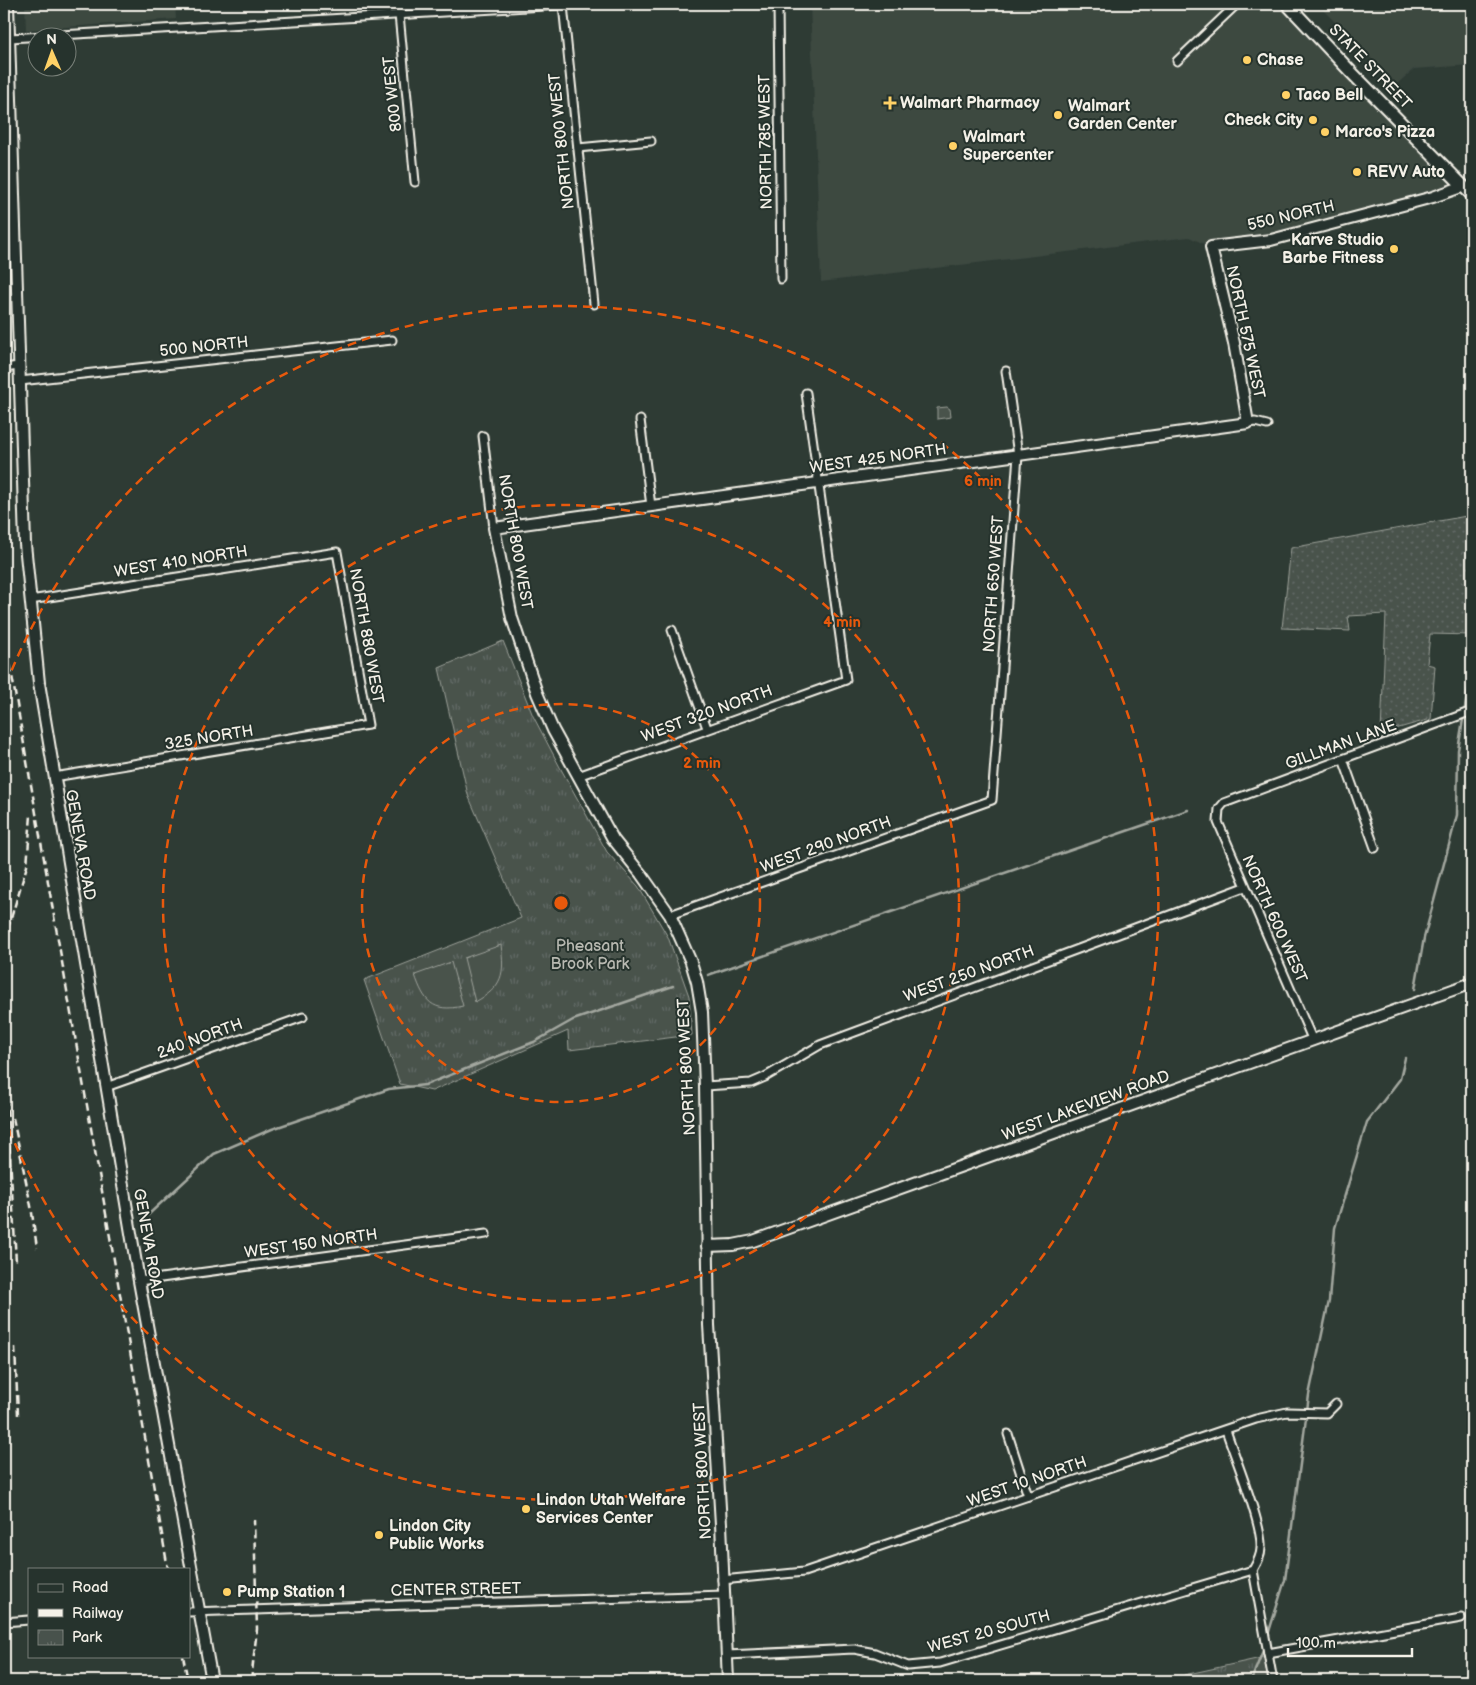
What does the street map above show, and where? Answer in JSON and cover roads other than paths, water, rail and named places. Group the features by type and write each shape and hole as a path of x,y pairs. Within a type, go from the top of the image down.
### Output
{"main road":[{"name":"STATE STREET","path":"1287,4 1351,72 1468,190"}],"street":[{"name":"GENEVA ROAD","path":"8,4 26,544 39,684 187,1568"},
{"name":"800 WEST","path":"398,4 415,182"},
{"path":"10,38 577,4"},
{"name":"NORTH 785 WEST","path":"778,4 781,279"},
{"path":"1177,61 1237,4"},
{"name":"NORTH 800 WEST","path":"563,5 594,304"},
{"path":"578,148 650,141"},
{"name":"550 NORTH","path":"1211,246 1271,240 1433,197 1468,190"},
{"name":"NORTH 575 WEST","path":"1211,246 1234,343 1248,423"},
{"name":"500 NORTH","path":"20,381 392,340"},
{"path":"4,368 20,366"},
{"name":"NORTH 650 WEST","path":"992,800 1018,455 1006,372"},
{"path":"806,393 818,483"},
{"path":"640,420 651,506"},
{"name":"WEST 425 NORTH","path":"494,528 1255,422 1267,425"},
{"name":"NORTH 800 WEST","path":"483,436 494,528 504,585 523,655 553,730 613,839 670,915 691,962 697,982 702,1012 708,1246 728,1681"},
{"name":"WEST 320 NORTH","path":"578,776 707,728 846,680 818,483"},
{"name":"WEST 410 NORTH","path":"30,600 337,552"},
{"name":"NORTH 880 WEST","path":"337,552 368,726"},
{"path":"672,630 707,728"},
{"name":"GILLMAN LANE","path":"1221,807 1224,803 1472,711"},
{"name":"325 NORTH","path":"54,778 368,726"},
{"path":"1343,758 1375,848"},
{"name":"WEST 290 NORTH","path":"670,915 992,800"},
{"name":"NORTH 600 WEST","path":"1221,807 1218,822 1313,1041"},
{"name":"WEST 250 NORTH","path":"705,1086 751,1083 820,1045 1245,887"},
{"name":"WEST LAKEVIEW ROAD","path":"708,1246 733,1245 753,1241 1472,983"},
{"name":"240 NORTH","path":"106,1087 303,1017"},
{"name":"WEST 150 NORTH","path":"139,1281 486,1234"},
{"name":"WEST 10 NORTH","path":"722,1580 804,1572 1226,1430 1287,1412 1327,1412 1336,1404"},
{"path":"1226,1430 1262,1546 1260,1556 1253,1570 1274,1681"},
{"path":"1008,1434 1028,1496"},
{"name":"WEST 20 SOUTH","path":"726,1655 854,1649 874,1653 908,1666 940,1663 1253,1570"},
{"name":"GENEVA ROAD","path":"190,1588 194,1612 212,1681"},
{"name":"CENTER STREET","path":"194,1612 724,1596"},
{"path":"1268,1653 1461,1618"},
{"path":"4,1622 28,1620"}],"waterway":[{"path":"1415,989 1424,938 1457,815 1458,750 1472,665"},
{"path":"708,975 1188,810"},
{"path":"148,1215 214,1154 272,1129 389,1089 425,1085 534,1042 573,1020 673,986"},
{"path":"1267,1638 1285,1580 1309,1395 1329,1301 1335,1228 1367,1122 1400,1079 1405,1058"},
{"path":"1251,1681 1264,1648"}],"railway":[{"path":"4,630 168,1568"},
{"path":"4,941 27,866 31,815"},
{"path":"4,1049 16,1262"},
{"path":"13,1118 31,1206 37,1248"},
{"path":"15,1347 18,1415"},
{"path":"251,1681 257,1629 254,1520"},
{"path":"183,1658 188,1681"}],"place":[{"name":"Chase","path":"1247,60"},
{"name":"Taco Bell","path":"1286,95"},
{"name":"Walmart Pharmacy","path":"890,103"},
{"name":"Walmart Garden Center","path":"1058,115"},
{"name":"Check City","path":"1313,120"},
{"name":"Marco's Pizza","path":"1325,132"},
{"name":"Walmart Supercenter","path":"953,146"},
{"name":"REVV Auto","path":"1357,172"},
{"name":"Karve Studio Barbe Fitness","path":"1394,249"},
{"name":"Lindon Utah Welfare Services Center","path":"526,1509"},
{"name":"Lindon City Public Works","path":"379,1535"},
{"name":"Pump Station 1","path":"227,1592"}],"park label":[{"name":"Pheasant Brook Park","path":"590,955"}]}
